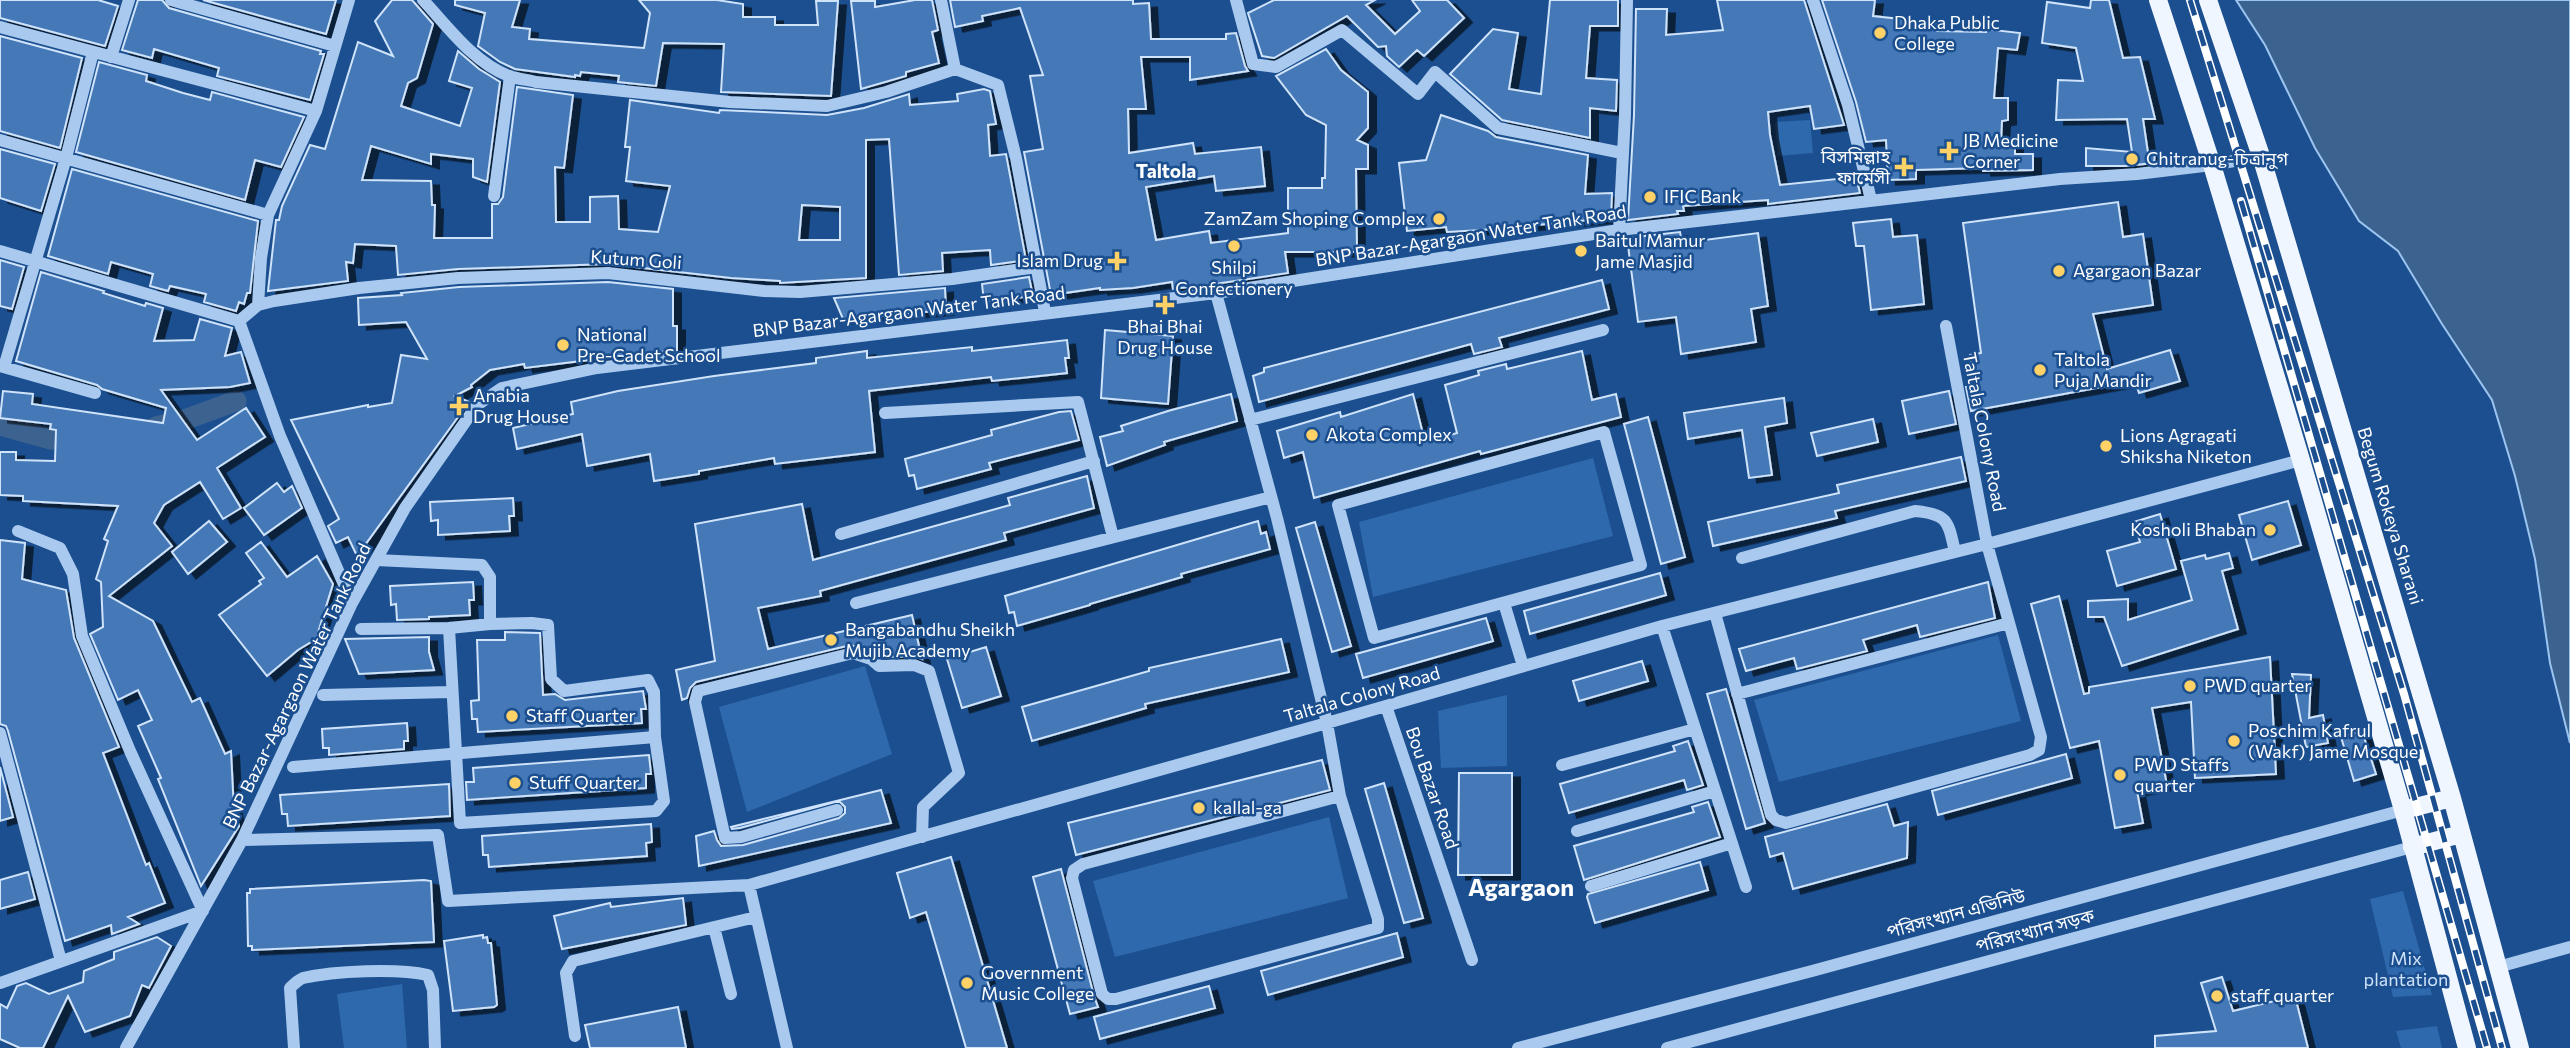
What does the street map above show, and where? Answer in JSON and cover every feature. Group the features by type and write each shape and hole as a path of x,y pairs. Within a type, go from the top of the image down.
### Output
{"main road":[{"path":"2158,0 2212,165 2301,460 2403,810 2467,1048"},
{"name":"Begum Rokeya Sharani","path":"2208,0 2261,156 2452,798 2520,1048"},
{"path":"2403,810 2452,798"},
{"path":"2412,847 2461,834"}],"street":[{"path":"111,57 128,0"},
{"path":"171,0 335,46"},
{"path":"239,321 258,305 261,258 268,215 316,111 349,0"},
{"path":"424,0 477,56 510,76 536,82 730,102 827,106 886,92 955,69 998,85 1016,158 1045,312"},
{"path":"940,0 955,69"},
{"path":"1236,0 1253,64 1276,67 1342,30 1418,94 1435,72 1497,128 1622,153"},
{"path":"1619,230 1627,0"},
{"path":"1813,0 1848,105 1871,200"},
{"path":"0,27 316,111"},
{"path":"93,52 66,158 2,366 95,393"},
{"path":"494,196 510,76"},
{"path":"0,140 268,215"},
{"name":"BNP Bazar-Agargaon Water Tank Road","path":"126,1048 242,840 352,603 405,508 477,405 502,388 597,368 1216,293 1619,230 1871,200 2212,165 2261,156"},
{"path":"0,251 239,321"},
{"name":"Kutum Goli","path":"258,305 359,288 458,278 608,273 800,292 952,279 1037,267"},
{"path":"1216,293 1271,497 1327,723 1340,796 1378,919 1378,928 1116,999 1108,999 1102,994 1072,878 1074,870 1083,864 1340,796"},
{"path":"239,321 280,436 352,603"},
{"name":"Taltala Colony Road","path":"1946,326 1987,544"},
{"path":"1250,420 1603,330"},
{"path":"885,414 1078,402 1113,537"},
{"path":"1604,432 1641,565 1504,603 1374,638 1338,505 1604,432"},
{"name":"Taltala Colony Road","path":"242,840 438,835 448,901 748,885 1662,626 1987,544 2301,460"},
{"path":"841,534 1094,461"},
{"path":"856,603 1271,497"},
{"path":"1742,558 1915,511 1942,516 1948,522 1955,552"},
{"path":"0,983 203,911 130,751 82,636 73,574 60,548 18,531"},
{"path":"1715,612 1771,815 1786,823 2030,755 2039,750 2040,737 1987,544"},
{"path":"376,560 482,565 490,577 490,624"},
{"path":"1504,603 1523,666"},
{"path":"361,629 532,623 548,625 551,679 564,691 648,680 653,692 655,737 664,802 656,811 460,823 449,628"},
{"path":"1737,694 2009,623"},
{"path":"1662,626 1746,887"},
{"path":"837,810 741,837 726,838 695,702 698,691 853,653 871,659 879,666 914,665 929,671 960,773 923,807 922,837"},
{"path":"323,695 451,692"},
{"name":"Bou Bazar Road","path":"1386,706 1472,960"},
{"path":"1562,765 1695,729"},
{"path":"0,733 61,961"},
{"path":"293,767 655,737"},
{"path":"1577,831 1715,791"},
{"name":"পরিসংখ্যান এভিনিউ","path":"1518,1048 2403,810"},
{"path":"1591,886 1732,843"},
{"name":"পরিসংখ্যান সড়ক","path":"1667,1048 2412,847"},
{"path":"748,885 787,1048"},
{"path":"575,1036 566,973 572,961 756,917"},
{"path":"714,927 731,994"},
{"path":"2498,967 2570,947"},
{"path":"294,1048 290,988 300,979 366,971 413,971 428,975 433,990 435,1048"},
{"path":"1716,1035 1720,1048"}],"green space":[{"path":"1810,120 1813,153 1778,156 1775,122"},
{"path":"1593,458 1613,536 1373,597 1359,522"},
{"path":"1998,635 2021,721 1779,782 1754,700"},
{"path":"865,666 892,754 747,812 719,707"},
{"path":"1507,695 1507,766 1441,768 1438,711"},
{"path":"1329,817 1348,898 1115,957 1093,881"},
{"name":"Mix plantation","path":"2403,891 2432,995 2393,997 2370,899"},
{"path":"402,984 407,1048 344,1048 337,994"},
{"path":"2437,1026 2442,1048 2401,1048 2396,1031"}],"shaded area":[{"path":"2236,0 2570,0 2570,743 2550,663 2535,559 2515,476 2492,400 2398,251 2359,221 2315,148 2265,45"}],"building":[{"path":"0,0 98,0 118,6 105,46 0,18"},
{"path":"138,0 162,0 169,8 321,51 320,54 324,54 310,100 217,76 219,68 154,49 152,58 122,50"},
{"path":"203,0 336,0 326,34"},
{"path":"392,0 412,0 433,24 417,78 408,83 401,106 460,126 472,88 449,81 458,51 500,82 487,182 473,177 473,159 431,154 431,164 371,146 362,180 431,181 432,205 435,205 434,238 492,238 492,204 498,204 503,197 517,87 573,95 564,168 555,167 556,222 590,222 590,197 618,196 619,229 658,232 670,186 626,181 630,147 625,147 630,100 719,113 720,110 827,115 864,108 909,94 910,105 958,101 957,94 984,89 990,91 996,124 988,125 990,156 1006,154 1026,260 991,265 990,250 942,253 943,271 899,275 889,139 866,140 866,278 780,283 608,264 458,269 398,275 396,246 355,244 353,263 346,262 348,281 268,291 276,220 279,220 282,206 310,145 325,149 358,42 393,56 375,21","holes":["802,205 840,207 840,240 799,240"]},
{"path":"455,0 520,0 512,27 530,29 529,39 644,48 650,13 639,0 717,0 743,4 743,17 775,17 775,25 818,25 816,1 838,1 831,96 721,92 724,44 663,43 656,86 618,82 619,76 581,72 580,76 575,77 515,69 478,46 485,13 455,5"},
{"path":"932,0 938,30 932,32 939,63 861,89 851,1 875,1 875,7"},
{"path":"950,0 1133,0 1133,4 1149,3 1151,39 1226,39 1226,34 1236,33 1248,71 1190,80 1190,57 1141,57 1146,109 1128,109 1129,153 1193,143 1195,154 1261,147 1265,186 1216,191 1214,176 1146,187 1156,240 1209,231 1211,243 1288,233 1288,188 1322,188 1322,178 1325,178 1326,125 1306,115 1276,76 1326,49 1341,70 1368,92 1368,128 1357,140 1368,145 1368,169 1356,169 1357,252 1285,252 1288,273 1215,284 1173,289 1172,282 1051,295 1024,152 1043,149 1030,76 1043,75 1020,8 982,16 983,21 955,27"},
{"path":"1274,0 1375,0 1366,5 1395,34 1420,11 1412,0 1447,0 1464,18 1424,56 1417,50 1399,67 1387,56 1386,46 1378,47 1347,16 1274,58 1262,56 1248,13"},
{"path":"1550,0 1618,0 1618,26 1590,26 1586,78 1617,80 1616,111 1590,108 1590,138 1502,120 1450,74 1493,29 1518,33 1509,89 1541,94"},
{"path":"1717,0 1804,0 1844,125 1814,129 1810,106 1768,112 1780,185 1856,177 1860,193 1768,204 1768,200 1683,206 1684,211 1677,211 1678,214 1628,220 1636,9 1667,9 1666,35 1723,30"},
{"path":"1822,0 1875,0 1873,16 1938,23 1937,31 1986,32 1986,29 2020,33 2017,50 1998,48 1994,98 2008,98 2008,120 2002,121 2001,142 2015,143 2015,154 2033,154 2033,170 1916,170 1916,179 1888,180 1886,140 1866,142 1856,102"},
{"path":"2091,0 2109,0 2123,58 2140,57 2155,119 2143,119 2148,153 2155,153 2154,163 2086,166 2086,148 2132,152 2127,119 2056,120 2058,80 2083,81 2076,48 2042,43 2047,2 2090,8"},
{"path":"0,36 82,58 60,148 0,131"},
{"path":"99,62 147,75 146,81 183,93 210,100 212,92 304,117 281,167 255,160 245,200 76,152"},
{"path":"1441,115 1488,131 1496,137 1588,155 1585,194 1612,193 1611,218 1482,230 1447,232 1446,227 1407,231 1399,163 1426,160"},
{"path":"0,149 55,164 41,211 0,198"},
{"path":"72,169 258,221 250,293 247,293 244,304 239,302 236,311 204,302 206,294 170,286 168,291 150,286 153,274 111,262 108,274 48,256"},
{"name":"Agargaon Bazar","path":"2118,202 2123,237 2143,234 2153,305 2093,314 2107,369 2170,350 2180,381 2139,393 2135,381 1971,411 1966,387 1976,385 1970,355 1981,353 1963,223"},
{"path":"1891,219 1893,237 1917,235 1924,304 1871,310 1864,246 1856,246 1853,223"},
{"path":"1680,232 1682,243 1758,233 1768,306 1751,309 1756,342 1681,354 1676,317 1638,322 1627,238"},
{"path":"0,260 24,267 12,309 0,306"},
{"path":"41,272 145,306 146,303 163,308 154,341 194,340 200,319 232,328 225,356 241,352 250,383 230,387 161,390 197,440 246,408 265,437 217,468 241,508 223,519 200,482 164,505 154,523 172,546 109,596 153,621 192,702 200,698 225,754 231,751 234,811 239,826 201,886 158,779 161,778 138,726 152,720 138,690 118,700 90,634 103,627 101,582 96,579 108,541 104,539 118,506 23,501 23,496 0,495 0,452 16,452 16,460 55,461 56,430 50,429 51,424 0,418 3,391 33,394 32,404 163,423 166,408 16,361"},
{"path":"1029,277 1033,296 984,302 982,284"},
{"path":"1602,280 1609,309 1499,338 1502,347 1474,354 1471,344 1259,402 1253,376 1264,372 1264,368"},
{"path":"608,282 673,289 673,326 677,326 677,350 627,356 589,356 589,360 525,368 524,364 490,370 471,385 472,387 455,396 469,402 357,556 348,537 336,543 328,526 339,519 291,420 392,403 401,355 427,359 406,322 359,325 358,298 459,287"},
{"path":"945,288 946,310 893,315 843,319 834,298"},
{"path":"1105,330 1173,336 1168,404 1101,398"},
{"path":"1067,340 1067,373 992,381 991,377 869,391 875,452 775,464 774,458 654,481 650,454 587,466 582,434 517,449 513,428 573,414 571,402 618,391 816,363 816,358 867,351 867,358 972,347 972,351"},
{"path":"1582,351 1592,400 1616,394 1621,417 1481,454 1480,451 1314,498 1303,452 1284,458 1277,431 1340,412 1341,417 1413,394 1425,442 1457,433 1445,385 1479,375 1478,371 1506,364 1507,369"},
{"path":"1949,391 1956,424 1909,434 1902,401"},
{"path":"1231,394 1237,421 1164,442 1165,445 1107,466 1100,437 1123,431 1121,426"},
{"path":"1784,398 1787,423 1765,427 1772,475 1749,478 1742,430 1688,439 1684,413"},
{"path":"1071,411 1079,440 989,463 991,469 917,489 914,475 909,476 905,459 992,435 991,430"},
{"path":"1648,417 1685,557 1661,564 1624,424"},
{"path":"1873,419 1878,442 1817,456 1811,433"},
{"path":"1961,457 1966,481 1835,511 1837,518 1713,546 1708,522 1839,493 1837,485"},
{"path":"1087,476 1094,508 1004,533 1006,540 820,591 821,596 758,608 768,649 912,615 922,659 914,656 892,657 891,651 878,654 851,645 696,682 690,688 687,698 682,700 676,670 715,661 695,524 802,504 813,560 1010,505 1008,498"},
{"path":"277,483 284,492 292,486 302,508 264,535 244,508"},
{"path":"513,498 514,516 509,516 510,531 438,535 438,520 431,521 430,502"},
{"name":"Kosholi Bhaban","path":"2288,501 2301,545 2252,560 2239,515"},
{"path":"2160,514 2176,569 2117,586 2107,551 2140,542 2134,522"},
{"path":"209,521 227,542 188,574 172,552"},
{"path":"1258,521 1261,534 1266,532 1270,549 1017,626 1014,612 1009,613 1005,596"},
{"path":"1315,522 1351,646 1332,652 1296,528"},
{"path":"0,540 25,543 22,579 66,590 74,638 119,747 103,753 146,865 149,863 165,903 128,917 139,924 112,934 111,925 65,941 8,731 6,726 0,724"},
{"path":"261,542 287,577 317,556 333,584 316,639 267,676 219,615 261,584 259,581 264,578 246,553"},
{"name":"PWD quarter","path":"2229,553 2233,568 2222,571 2238,629 2122,666 2104,617 2088,617 2088,601 2128,599 2128,620 2192,600 2181,561 2205,555 2206,559"},
{"path":"1660,573 1666,595 1530,634 1524,611"},
{"path":"473,582 474,600 469,600 470,615 397,620 396,604 391,605 390,586"},
{"path":"1988,582 1995,618 1920,637 1917,625 1863,640 1867,651 1797,669 1794,658 1746,671 1739,649"},
{"path":"2059,596 2084,694 2089,693 2089,687 2270,657 2276,774 2195,778 2191,702 2152,708 2167,785 2137,791 2143,823 2115,828 2099,741 2070,748 2031,604"},
{"path":"1486,618 1493,641 1363,678 1356,654"},
{"path":"505,632 540,633 543,695 555,694 565,700 643,691 646,709 641,709 642,723 478,732 477,719 472,719 471,701 479,700 477,640 505,640"},
{"path":"429,637 429,652 434,670 359,674 345,639"},
{"path":"1281,639 1289,672 1145,704 1146,708 1032,741 1022,707 1149,671 1149,668"},
{"path":"986,647 1001,696 962,708 947,659"},
{"path":"1642,661 1648,681 1579,701 1573,681"},
{"path":"2292,674 2311,675 2309,718 2323,715 2328,743 2306,747"},
{"path":"1726,689 1765,823 1746,829 1707,694"},
{"path":"407,723 408,741 404,741 404,749 329,755 329,748 323,748 322,729"},
{"path":"2362,731 2376,774 2354,781 2341,737"},
{"path":"1688,741 1703,785 1687,790 1684,780 1569,813 1560,784 1675,751 1673,746"},
{"path":"2066,754 2072,778 1938,815 1932,791"},
{"path":"649,755 651,774 646,774 646,788 467,800 466,782 474,782 473,768"},
{"name":"kallal-ga","path":"1322,760 1330,790 1076,855 1068,823"},
{"path":"0,767 13,817 0,821"},
{"path":"1459,773 1512,773 1512,875 1458,875"},
{"path":"1384,783 1423,918 1404,923 1365,789"},
{"path":"449,784 450,816 288,826 287,814 282,814 280,795"},
{"path":"881,790 891,823 699,866 696,836 714,831 721,846 743,845 839,818 845,813 845,807 840,802 835,802 740,828 731,827"},
{"path":"1708,802 1720,837 1584,880 1574,846 1694,812 1692,807"},
{"path":"1887,804 1894,826 1908,822 1907,858 1793,889 1783,853 1770,857 1765,837"},
{"path":"651,824 652,842 646,843 647,856 489,867 488,855 483,855 482,836"},
{"name":"Government Music College","path":"951,857 1007,1048 966,1048 926,912 910,918 897,873"},
{"path":"1700,862 1708,890 1595,923 1588,894"},
{"path":"1061,869 1098,1007 1070,1014 1033,877"},
{"path":"28,872 35,899 0,909 0,880"},
{"path":"431,881 434,942 252,950 252,946 248,946 247,893 250,893 250,889"},
{"path":"683,898 686,925 562,949 554,916 610,903 611,907"},
{"path":"1397,933 1403,957 1268,995 1261,971"},
{"path":"483,935 483,938 487,937 488,943 491,943 497,1005 453,1011 444,941"},
{"path":"157,937 171,946 149,988 142,985 130,1016 85,1032 68,996 43,1048 20,1048 0,1039 0,1004 7,1008 17,986 26,983 49,994 83,982 84,971 114,959 114,952"},
{"path":"2222,977 2233,1011 2295,996 2308,1048 2155,1048 2155,1036 2216,1031 2201,983"},
{"path":"1209,986 1215,1008 1100,1039 1094,1017"},
{"path":"678,1007 686,1048 590,1048 585,1025"}],"waterway":[{"path":"156,427 236,401"},
{"path":"0,425 51,439 84,439"}],"railway":[{"path":"2190,0 2404,694 2502,1048"},
{"path":"2241,201 2487,1048"}],"place":[{"name":"Dhaka Public College","path":"1880,33"},
{"name":"JB Medicine Corner","path":"1949,151"},
{"name":"Chitranug-চিত্রানুগ","path":"2132,159"},
{"name":"বিসমিল্লাহ ফার্মেসী","path":"1904,167"},
{"name":"IFIC Bank","path":"1650,197"},
{"name":"ZamZam Shoping Complex","path":"1439,219"},
{"name":"Shilpi Confectionery","path":"1234,246"},
{"name":"Baitul Mamur Jame Masjid","path":"1581,251"},
{"name":"Islam Drug","path":"1117,261"},
{"name":"Agargaon Bazar","path":"2059,271"},
{"name":"Bhai Bhai Drug House","path":"1165,305"},
{"name":"National Pre-Cadet School","path":"563,345"},
{"name":"Taltola Puja Mandir","path":"2040,370"},
{"name":"Anabia Drug House","path":"459,406"},
{"name":"Akota Complex","path":"1312,435"},
{"name":"Lions Agragati Shiksha Niketon","path":"2106,446"},
{"name":"Kosholi Bhaban","path":"2270,530"},
{"name":"Bangabandhu Sheikh Mujib Academy","path":"831,640"},
{"name":"PWD quarter","path":"2190,686"},
{"name":"Staff Quarter","path":"512,716"},
{"name":"Poschim Kafrul (Wakf) Jame Mosque","path":"2234,741"},
{"name":"PWD Staffs quarter","path":"2120,775"},
{"name":"Stuff Quarter","path":"515,783"},
{"name":"kallal-ga","path":"1199,808"},
{"name":"Government Music College","path":"967,983"},
{"name":"staff quarter","path":"2217,996"}],"district":[{"name":"Taltola","path":"1166,171"},
{"name":"Agargaon","path":"1521,888"}]}
